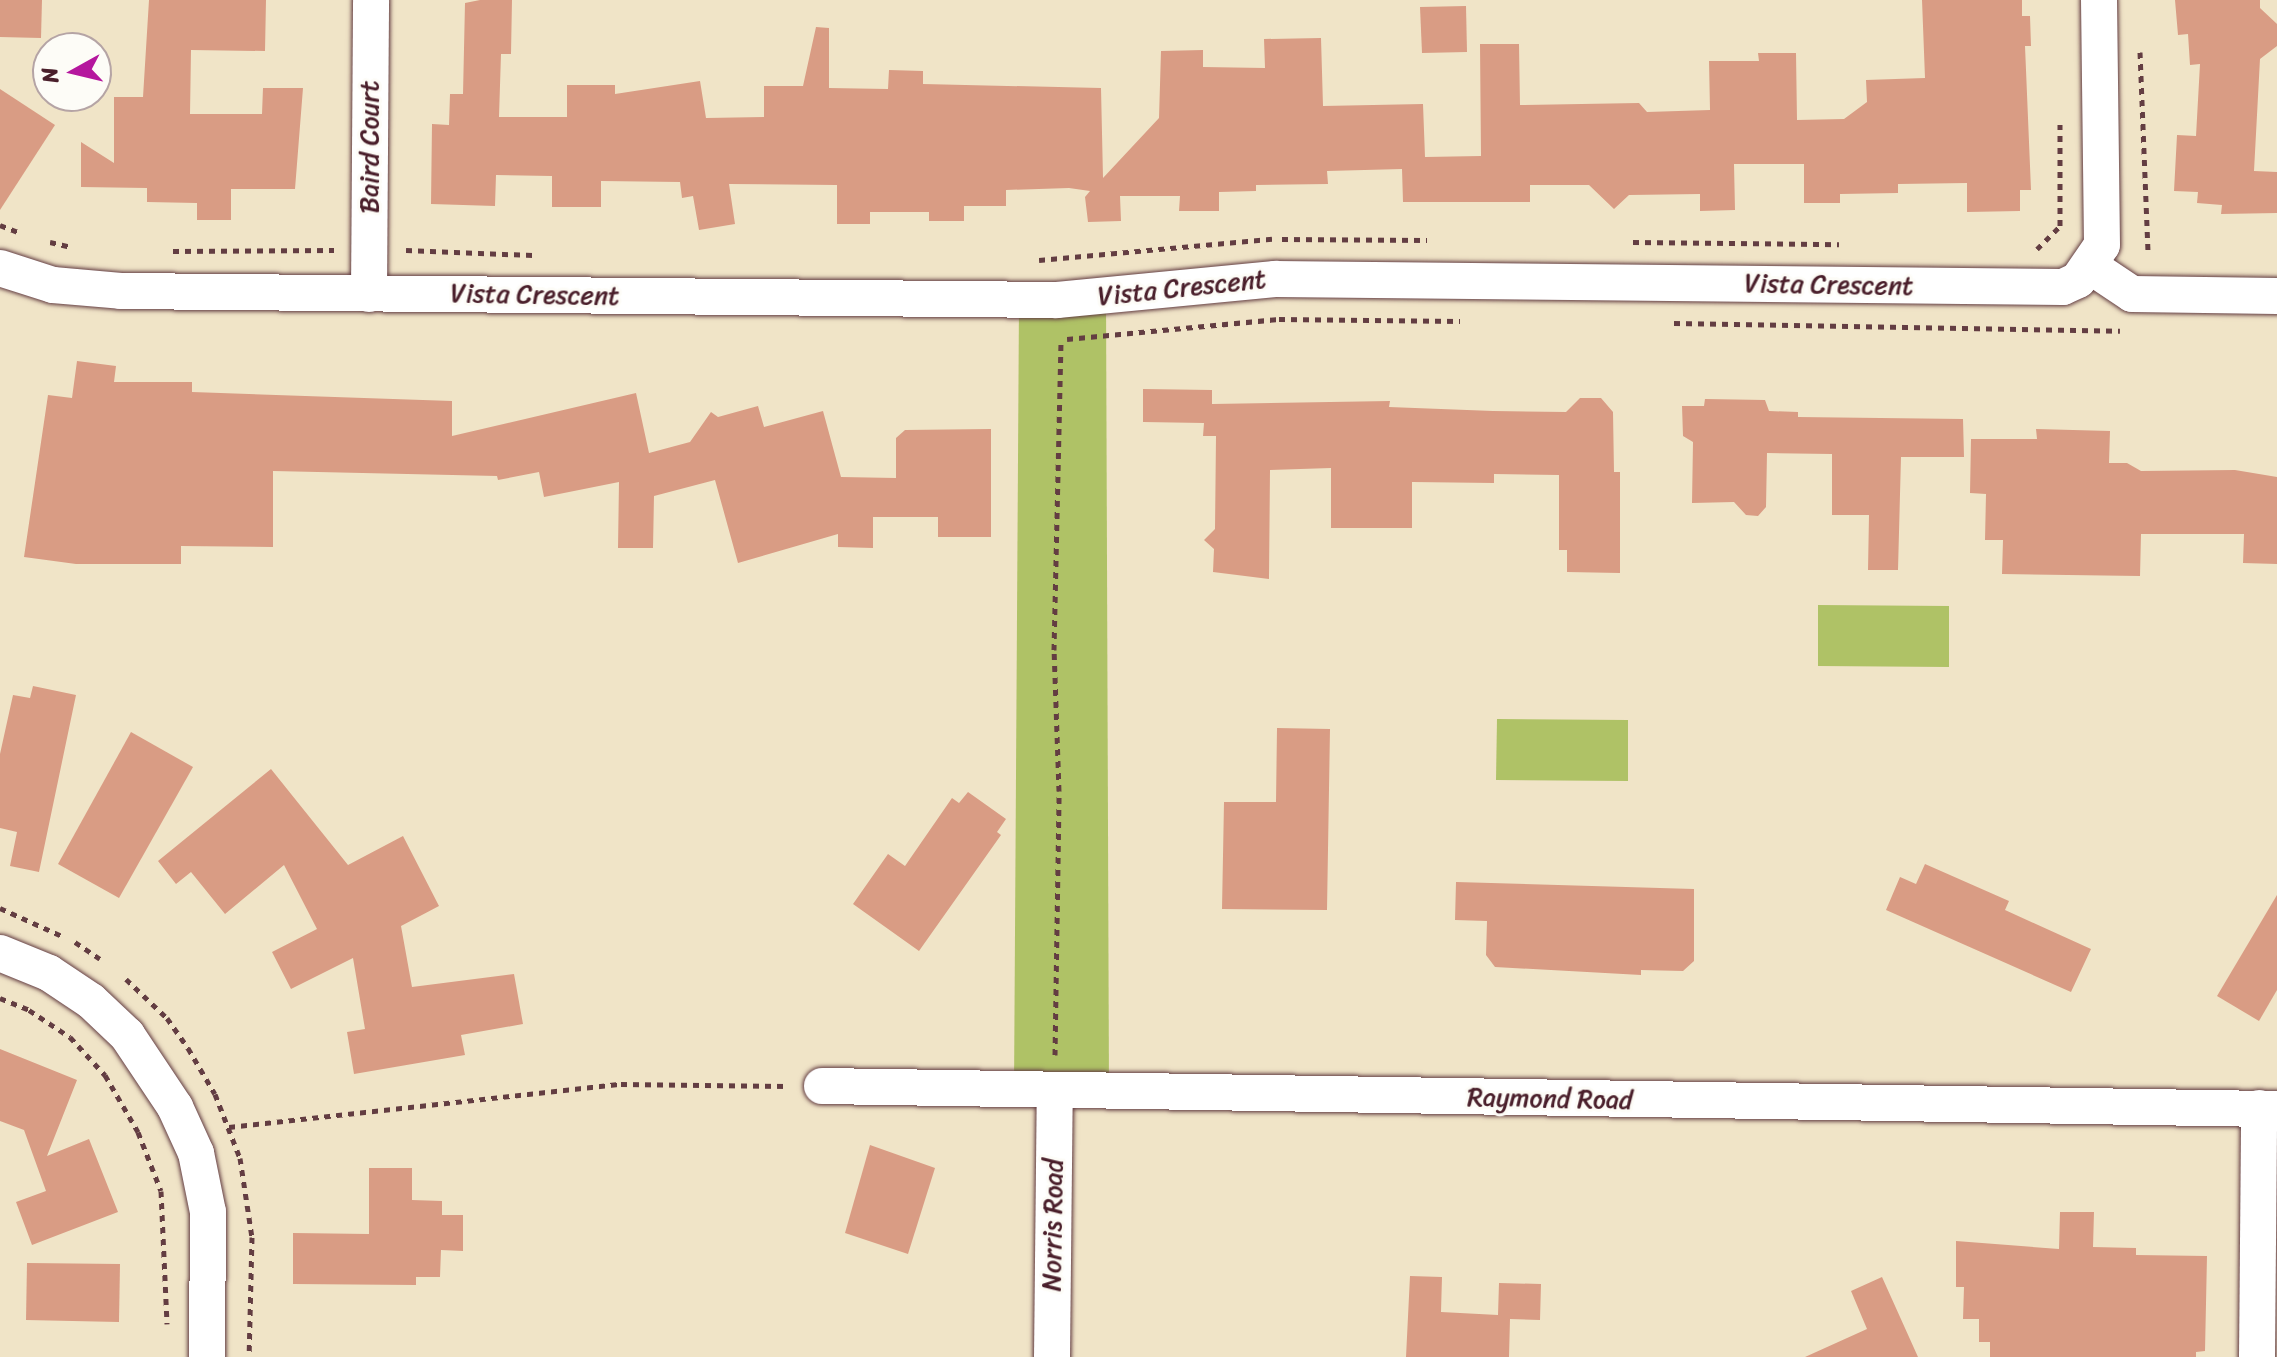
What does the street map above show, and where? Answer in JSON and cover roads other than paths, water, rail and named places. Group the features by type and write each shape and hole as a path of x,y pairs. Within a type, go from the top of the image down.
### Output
{"street":[{"name":"Baird Court","path":"369,294 371,0"},
{"path":"2099,0 2103,225 2102,245 2090,266 2132,294 2277,296"},
{"name":"Vista Crescent","path":"0,268 53,285 95,290 1057,300 1275,279 2045,288 2078,280 2090,266"},
{"path":"0,953 49,973 91,1001 127,1035 175,1107 196,1153 208,1212 207,1357"},
{"name":"Raymond Road","path":"822,1086 1055,1092 2268,1108"},
{"name":"Norris Road","path":"1052,1357 1055,1092"},
{"path":"2257,1357 2268,1108"}]}
